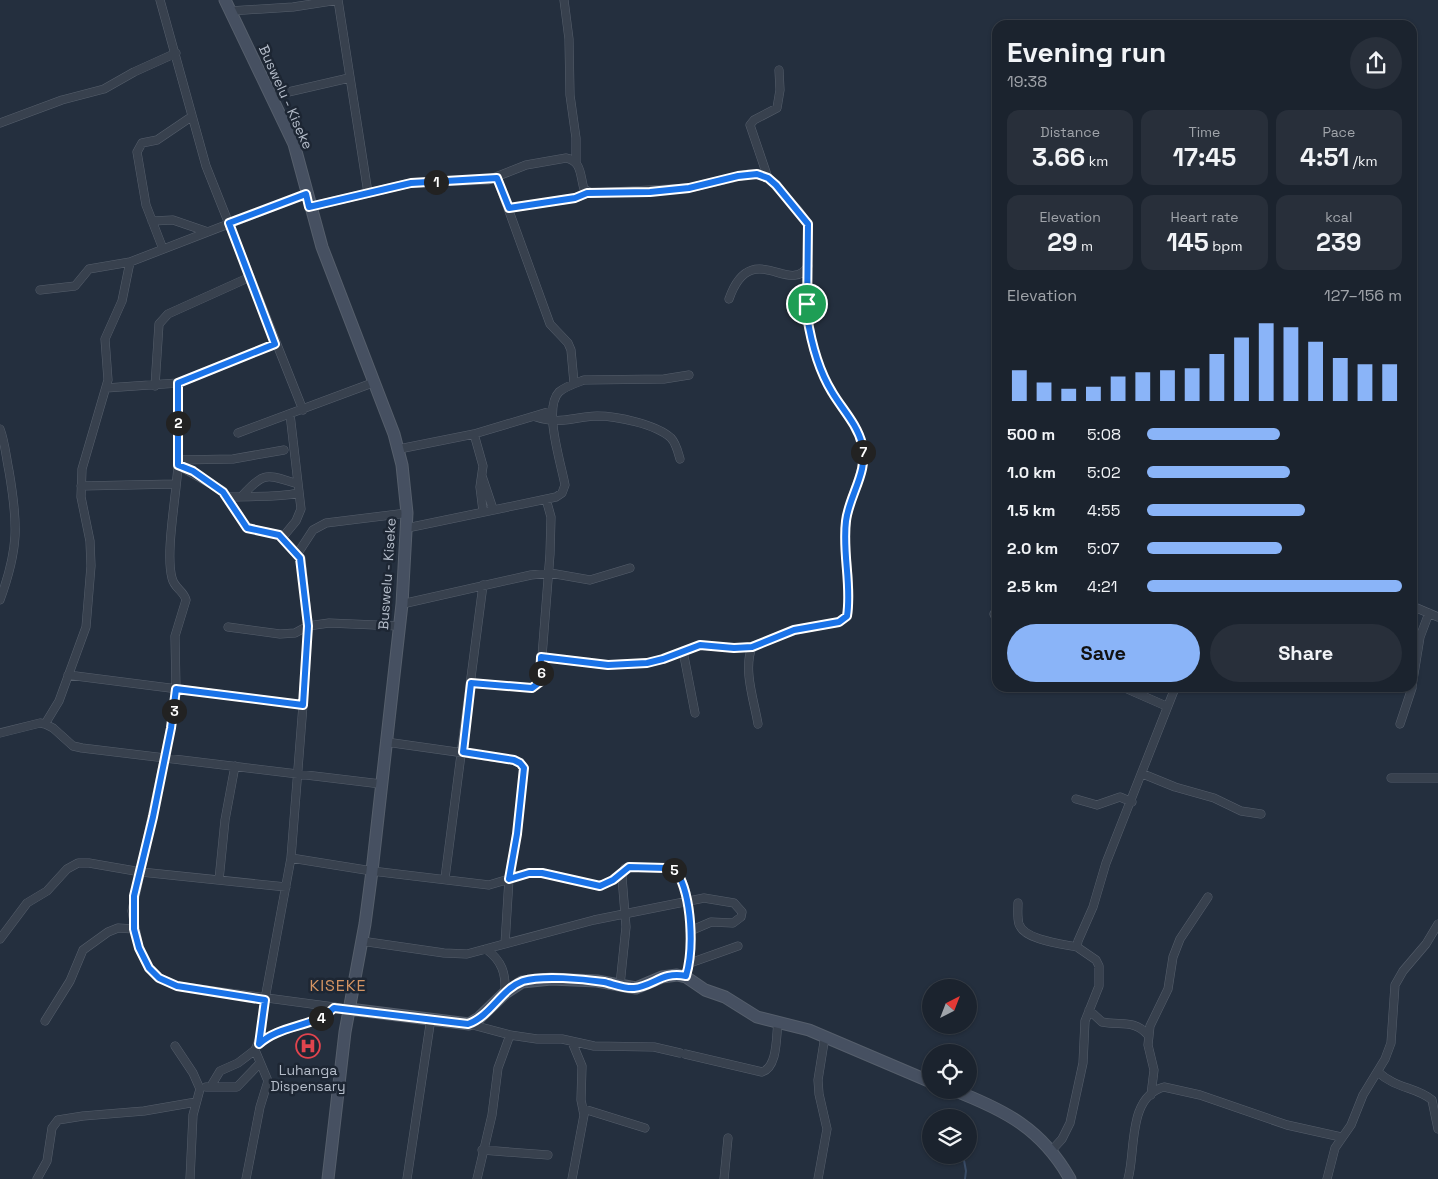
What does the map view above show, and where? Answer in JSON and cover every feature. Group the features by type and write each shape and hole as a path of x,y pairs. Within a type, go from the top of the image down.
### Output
{"main road":[{"name":"Buswelu - Kiseke","path":"225,0 294,144 309,207 322,247 398,450 407,513 402,604 372,871 349,1009 328,1179"},
{"path":"349,1009 468,1024 479,1018 505,993 522,982 540,979 597,981 636,988 662,977 686,976 705,990 725,997 757,1017 825,1036 922,1078"},
{"path":"974,1099 1008,1114 1028,1127 1052,1150 1070,1179"}],"street":[{"path":"160,0 176,52 191,117 206,166 275,344 303,410"},
{"path":"230,12 293,7 338,0 368,193"},
{"path":"564,0 570,54 570,95 576,138 576,162 581,171 583,188 587,193"},
{"path":"0,123 62,100 104,89 176,52"},
{"path":"541,657 608,665 629,665 663,659 700,645 734,648 752,647 794,630 839,622 845,619 848,613 844,540 850,503 862,473 862,445 859,434 826,379 809,328 807,316 808,224 798,210 768,178 750,125 754,120 777,108 780,90 779,70"},
{"path":"271,96 350,78"},
{"path":"163,249 142,188 137,158 138,148 142,144 162,137 191,117"},
{"path":"309,207 411,183 497,178 526,165 566,158 576,162"},
{"path":"509,208 575,198 587,193 650,192 689,188 749,174 757,174 768,178"},
{"path":"497,178 550,324 568,343 571,350 574,383"},
{"path":"40,290 72,287 78,284 89,269 130,262 306,194"},
{"path":"152,221 173,220 208,232"},
{"path":"45,724 60,701 86,627 91,566 90,541 81,486 87,449 106,388 109,372 105,339 122,301 130,262"},
{"path":"730,299 738,280 749,271 766,269 796,276 804,273 808,266"},
{"path":"155,386 159,324 162,318 250,277"},
{"path":"106,388 178,383 275,344"},
{"path":"407,528 546,499 562,493 565,485 552,411 560,392 574,383 584,380 664,379 690,375"},
{"path":"238,433 374,382"},
{"path":"178,383 178,462 171,576 174,584 185,595 186,600 175,636 176,689 171,728 141,872 134,896 134,929 139,948 149,968 159,978 177,986 265,1000 349,1009"},
{"path":"398,450 474,434 552,411"},
{"path":"282,538 300,515 300,493 290,414"},
{"path":"536,417 553,421 595,416 624,419 651,428 671,438 680,459"},
{"path":"0,429 15,505 17,529 10,571 0,600"},
{"path":"474,434 482,461 480,487 483,511"},
{"path":"178,462 232,460 284,450"},
{"path":"178,462 216,486 227,497 247,528 273,533 282,538 298,554 302,567 308,626 291,858 257,1047 260,1064 267,1076 267,1086 260,1107 246,1179"},
{"path":"242,496 263,477 269,476 298,484"},
{"path":"482,476 493,509"},
{"path":"81,486 176,484"},
{"path":"227,497 270,498 300,493"},
{"path":"471,683 532,688 540,682 550,573 551,517 546,499"},
{"path":"298,554 313,530 326,523 407,513"},
{"path":"402,604 483,585 550,573 590,580 630,568"},
{"path":"446,878 483,585"},
{"path":"1417,608 1438,617"},
{"path":"1417,656 1420,637 1429,613"},
{"path":"228,627 289,634 308,626 336,623 399,626"},
{"path":"752,647 748,659 749,672 758,724"},
{"path":"682,651 695,712"},
{"path":"68,675 303,705"},
{"path":"1134,692 1166,706"},
{"path":"1077,947 1093,907 1106,863 1143,774 1166,706 1173,692"},
{"path":"1400,724 1410,692"},
{"path":"0,733 36,724 45,724 53,728 73,746 82,748 382,784"},
{"path":"386,742 514,760 524,768 517,834 509,879 505,944"},
{"path":"219,880 225,820 235,766"},
{"path":"1143,774 1175,787 1214,798 1241,811 1261,814"},
{"path":"1391,778 1438,778"},
{"path":"1076,800 1097,805 1120,797 1132,802"},
{"path":"291,858 372,871 446,878 489,885 529,873 542,873 600,886 613,880 629,867 672,868 681,879 687,902 690,931 690,963 686,976"},
{"path":"0,940 27,903 47,891 73,865 89,863 141,872 286,887"},
{"path":"620,985 625,944 623,872"},
{"path":"361,942 457,954 486,949 625,914 704,898 734,903 742,912 741,917 734,923 711,922 702,924 690,931"},
{"path":"1151,1095 1154,1070 1148,1044 1148,1035 1153,1018 1168,989 1173,957 1180,939 1208,898"},
{"path":"1018,903 1019,925 1023,931 1041,939 1077,947 1096,960 1099,966 1098,986 1083,1031 1083,1063 1070,1122 1062,1138 1052,1150"},
{"path":"1327,1179 1335,1148 1351,1125 1363,1095 1378,1072 1391,1043 1395,985 1403,971 1426,944 1438,924"},
{"path":"44,1021 70,981 82,950 108,932 118,928 134,929"},
{"path":"690,963 738,946"},
{"path":"486,949 495,956 504,971 505,993"},
{"path":"211,1086 220,1071 238,1063 274,1033 316,1021 334,1008"},
{"path":"1089,1010 1102,1022 1130,1023 1139,1027 1148,1035"},
{"path":"407,1179 431,1018"},
{"path":"468,1024 510,1035 537,1039 562,1039 594,1046 654,1047 762,1072 767,1071 772,1063 778,1022"},
{"path":"477,1179 482,1150 492,1115 498,1068 510,1035"},
{"path":"818,1179 827,1129 820,1100 818,1080 825,1036"},
{"path":"572,1042 582,1066 581,1100 584,1109 583,1126 572,1179"},
{"path":"175,1046 193,1073 200,1089 194,1115 190,1179"},
{"path":"200,1089 211,1086 237,1087 260,1064"},
{"path":"1378,1072 1395,1085 1423,1094 1432,1100 1438,1130"},
{"path":"1128,1179 1132,1138 1136,1122 1151,1095 1160,1088 1170,1086 1263,1118 1341,1137"},
{"path":"37,1179 47,1161 53,1125 58,1120 144,1111 196,1102"},
{"path":"584,1109 645,1128"},
{"path":"724,1179 728,1138"},
{"path":"482,1150 548,1155"}],"waterway":[{"path":"965,1164 965,1179"}],"place":[{"name":"Luhanga Dispensary","path":"308,1046"}],"district":[{"name":"KISEKE","path":"338,985"}],"route":[{"path":"757,174 768,178 776,185 808,224 807,304 809,328 821,366 831,391 859,434 864,458 862,473 850,503 846,520 844,540 848,613 845,619 839,622 794,630 752,647 721,648 700,645 647,663 608,665 541,657 540,682 538,686 532,688 471,683 463,752 514,760 524,768 517,834 509,879 529,873 542,873 600,886 613,880 625,868 629,867 672,868 681,879 687,902 691,952 686,976 670,975 636,988 597,981 530,980 516,985 476,1020 468,1024 406,1015 334,1008 316,1021 274,1033 266,1037 259,1044 265,1000 177,986 159,978 149,968 139,948 132,911 171,728 176,689 303,705 308,626 302,567 298,554 279,535 247,528 223,492 193,471 178,465 178,383 275,344 229,223 306,194 309,207 411,183 455,182 497,178 509,208 575,198 587,193 650,192 689,188 738,176 757,174"}]}
